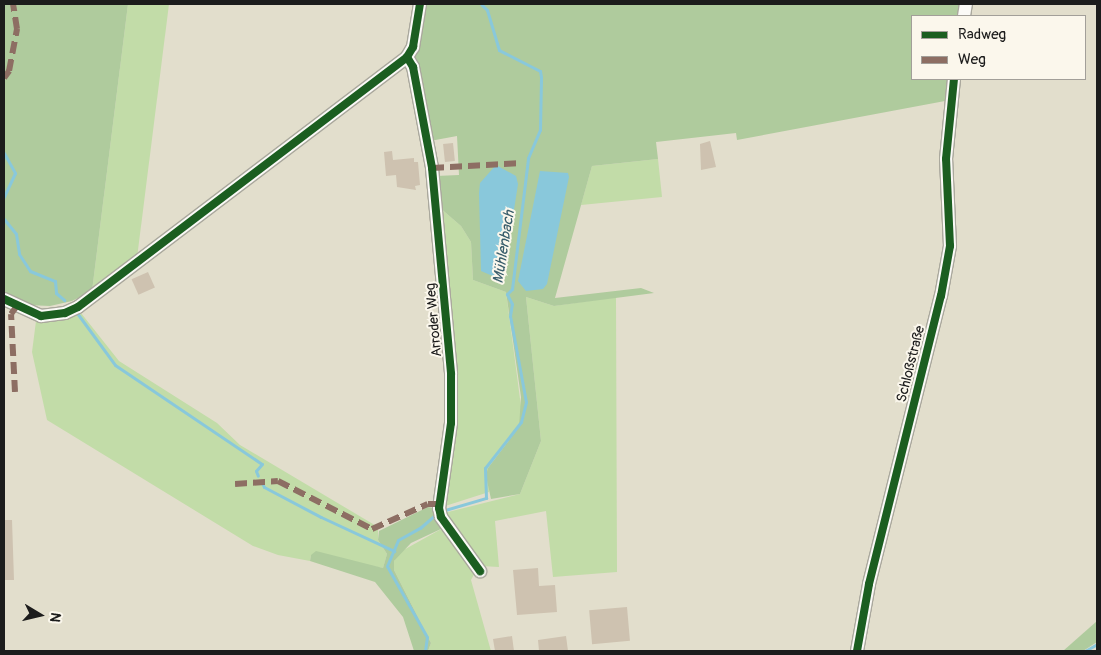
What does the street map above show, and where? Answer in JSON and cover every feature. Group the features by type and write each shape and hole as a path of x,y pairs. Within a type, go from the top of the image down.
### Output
{"street":[{"path":"4,299 41,316 65,313 78,308 407,57 413,48 420,4"},
{"name":"Arroder Weg","path":"407,57 413,67 432,168 451,374 451,423 438,508 441,517 480,571"},
{"name":"Schloßstraße","path":"858,651 869,584 941,296 950,246 946,159 954,80"}],"green space":[{"path":"4,4 128,4 92,291 72,301 50,306 27,305 4,292"},
{"path":"128,4 169,4 137,258 92,291"},
{"path":"425,4 961,4 958,15 911,15 911,80 948,80 945,101 737,140 736,133 656,142 658,159 592,166 555,298 641,288 654,293 554,306 526,297 541,441 520,494 491,499 486,476 488,468 519,427 521,397 506,292 473,280 471,242 461,226 439,207 436,176 459,175 457,136 430,141 415,56"},
{"path":"658,159 662,197 581,205 592,166"},
{"path":"439,207 461,226 471,242 473,280 506,292 522,414 519,427 488,468 489,492 442,507 455,424"},
{"path":"526,297 554,306 616,297 617,572 553,577 546,511 495,521 499,567 481,566 444,513 520,494 541,441"},
{"path":"81,313 119,361 217,423 240,445 378,527 378,540 387,554 383,568 311,555 310,561 278,555 253,546 47,420 32,352 36,321 66,320"},
{"path":"428,507 434,508 443,528 411,543 394,561 394,570 431,643 428,651 414,651 403,617 375,582 310,561 311,555 316,551 383,568 387,554 378,540 379,531"},
{"path":"443,528 477,569 471,580 491,651 428,651 431,643 394,570 394,561 400,552"},
{"path":"1097,621 1097,642 1083,651 1063,651"}],"water":[{"path":"496,165 516,176 518,184 505,268 495,277 481,271 479,193 480,183"},
{"path":"540,171 568,173 569,177 547,284 543,289 526,291 518,281"}],"building":[{"path":"710,141 716,167 701,170 700,144"},
{"path":"453,143 455,161 445,162 443,144"},
{"path":"392,151 393,160 414,158 414,162 418,162 420,185 415,186 416,190 397,187 396,175 386,176 384,152"},
{"path":"148,272 155,288 138,295 132,279"},
{"path":"4,520 12,520 14,580 4,580"},
{"path":"538,568 539,586 555,585 557,612 517,615 513,570"},
{"path":"627,607 630,641 592,644 589,610"},
{"path":"512,636 514,651 495,651 493,639"},
{"path":"566,636 568,651 539,651 538,640"}],"waterway":[{"name":"Mühlenbach","path":"445,510 486,498 485,468 521,422 526,402 510,316 512,304 507,294 512,289 528,158 540,130 541,77 540,71 499,50 487,10 481,4"},
{"path":"4,153 15,173 4,197"},
{"path":"4,219 16,234 19,254 30,271 55,281 56,293 64,300"},
{"path":"77,313 115,365 262,464 256,471 258,476"},
{"path":"262,483 264,487 321,517 394,551"},
{"name":"Mühlenbach","path":"425,651 427,637 387,566 398,540 420,528 434,516"},
{"path":"1085,651 1097,644"}],"marked path":[{"path":"4,78 9,71 17,29 13,4"},
{"path":"432,168 522,163"},
{"path":"15,392 11,314 16,307"},
{"path":"235,484 278,481 372,529 428,504 439,504"}],"cycle path":[{"path":"4,299 41,316 65,313 78,307 407,57 413,47 420,4"},
{"path":"407,57 413,67 432,168 451,374 451,423 439,508 441,517 480,571"},
{"path":"857,651 869,584 941,296 950,246 946,159 954,80"}]}
